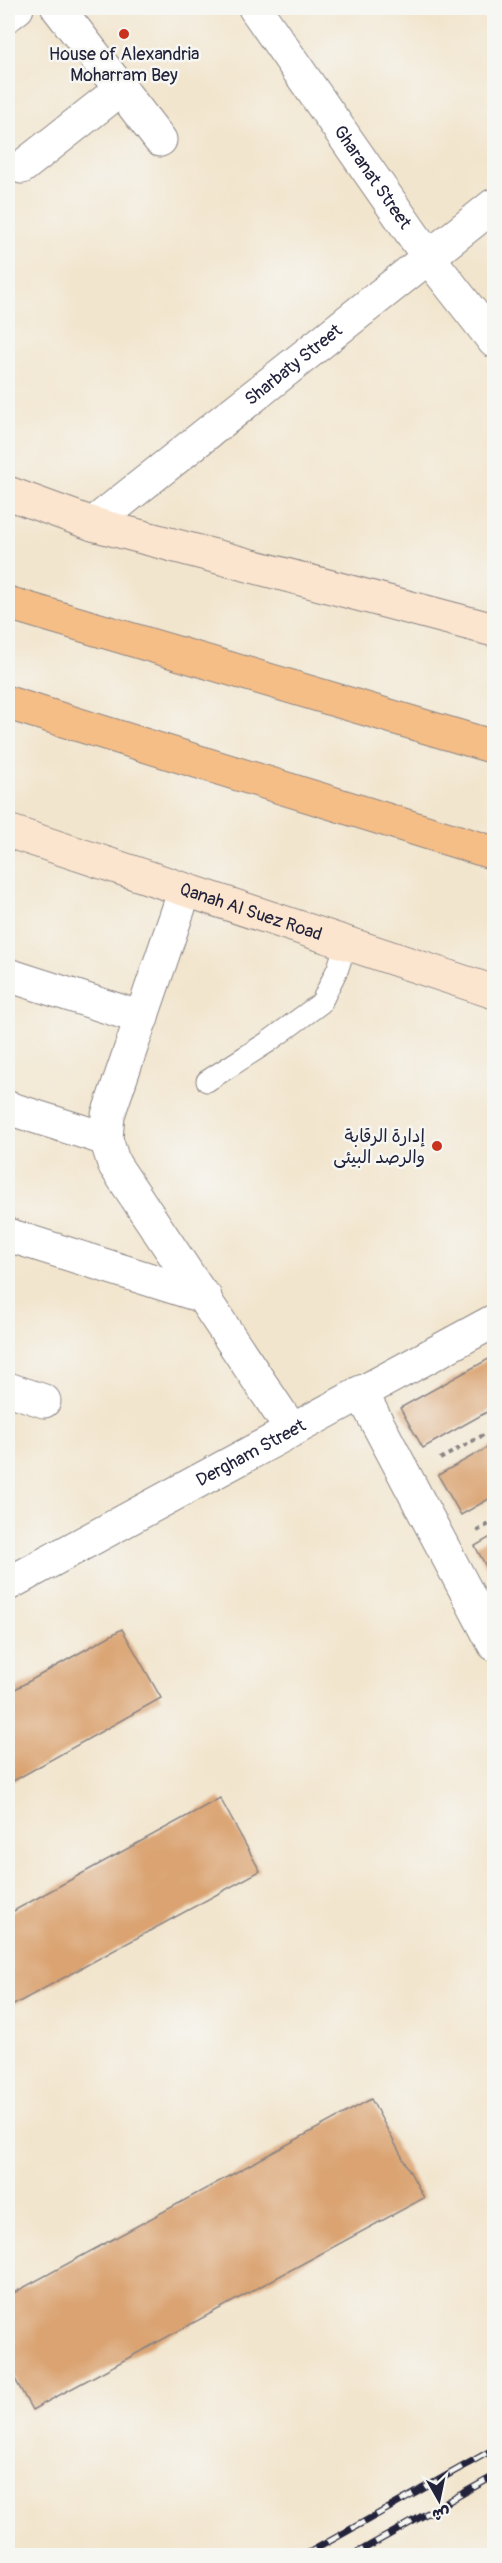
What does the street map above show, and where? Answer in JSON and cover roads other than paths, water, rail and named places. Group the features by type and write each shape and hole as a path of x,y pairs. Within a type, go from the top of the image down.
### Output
{"highway":[{"path":"8,603 495,747"},
{"path":"8,703 495,853"}],"street":[{"path":"8,15 17,8"},
{"path":"58,8 160,140"},
{"name":"Gharanat Street","path":"255,8 429,258 495,341"},
{"path":"22,167 120,89"},
{"name":"Sharbaty Street","path":"93,524 495,205"},
{"path":"8,493 93,524 495,630"},
{"name":"Qanah Al Suez Road","path":"8,831 495,992"},
{"path":"185,890 108,1115 106,1139 114,1164 205,1297 291,1429"},
{"path":"8,975 142,1018"},
{"path":"8,1108 106,1139"},
{"path":"8,1235 205,1297"},
{"name":"Dergham Street","path":"8,1584 291,1429 495,1321"},
{"path":"8,1389 44,1401"},
{"path":"361,1392 492,1633"}],"lane":[{"path":"207,1081 321,1003 331,986 346,943"}],"railway":[{"path":"303,2556 494,2449"},
{"path":"351,2556 494,2476"}],"place":[{"name":"House of Alexandria Moharram Bey","path":"124,34"},
{"name":"إدارة الرقابة والرصد البيئى","path":"437,1146"}]}
